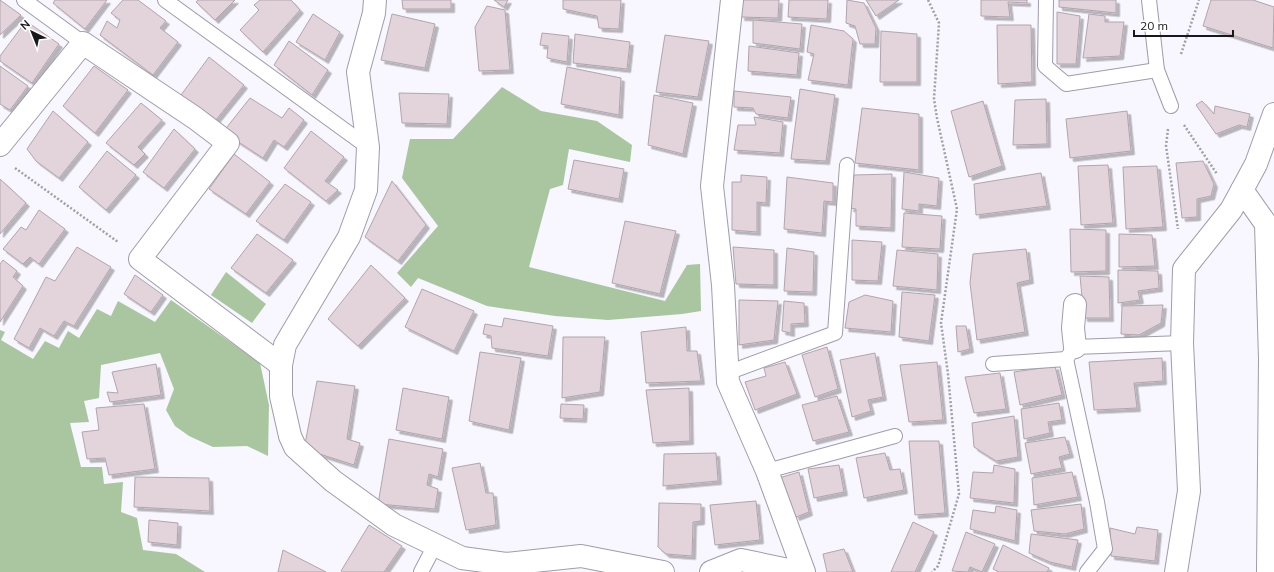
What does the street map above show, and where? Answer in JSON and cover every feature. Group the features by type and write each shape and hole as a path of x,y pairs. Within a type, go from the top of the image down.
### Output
{"street":[{"path":"375,0 374,13 358,72 368,147 366,190 349,237 285,345 281,366 280,396 290,436 295,447 333,481 394,525 462,558 506,564 581,556 663,572"},
{"path":"732,0 712,186 723,285 728,382 767,471 804,572"},
{"path":"0,145 83,43 195,118 228,143 140,259 281,366"},
{"path":"1176,572 1189,491 1182,343 1184,269 1230,210 1242,190 1270,140 1274,114"},
{"path":"1242,190 1266,224 1270,359 1268,572"},
{"path":"1070,353 1075,305"},
{"path":"711,572 741,560 798,572"}],"lane":[{"path":"24,0 83,43"},
{"path":"165,0 368,147"},
{"path":"1046,0 1045,66 1066,84 1157,70"},
{"path":"1149,0 1157,70 1171,106"},
{"path":"727,373 834,333 847,165"},
{"path":"993,364 1070,353 1182,343"},
{"path":"1070,353 1098,502 1105,549 1087,572"},
{"path":"767,471 895,436"},
{"path":"421,572 435,545"}],"path":[{"path":"928,0 939,23 934,99 957,209 941,323 948,374 959,494 938,566 932,572"},
{"path":"1179,59 1199,0"},
{"path":"1171,106 1223,182 1242,190"},
{"path":"1171,106 1166,146 1184,269"},
{"path":"13,166 140,259"}],"green space":[{"path":"502,87 541,111 597,121 632,145 630,162 569,149 563,185 550,189 529,267 665,301 687,265 700,264 701,311 608,320 555,316 487,306 418,278 411,287 397,273 438,226 402,178 410,139 453,139"},
{"path":"226,272 266,304 252,323 211,295"},
{"path":"171,300 260,363 269,405 268,456 247,446 213,447 189,436 175,426 166,410 174,389 160,353 101,365 99,398 84,401 89,422 70,423 81,467 102,467 104,484 123,482 121,512 137,518 143,550 176,554 205,572 0,572 0,330 5,332 1,340 33,359 45,341 59,348 68,331 79,338 97,309 111,316 118,301 155,322"}],"building":[{"path":"0,0 21,15 0,35"},
{"path":"55,0 107,0 85,29 53,3"},
{"path":"123,0 138,0 166,21 160,28 178,42 153,75 100,35 107,21 117,28 120,20 111,13"},
{"path":"198,0 235,0 215,20 196,2"},
{"path":"260,0 291,0 300,10 263,52 240,30 259,10 254,5"},
{"path":"402,0 451,0 451,9 403,9"},
{"path":"494,0 508,0 504,7"},
{"path":"563,0 621,0 619,29 599,28 597,16 563,9"},
{"path":"742,0 779,0 778,18 741,17"},
{"path":"789,0 828,0 827,19 788,17"},
{"path":"847,0 864,3 876,28 875,44 860,44 855,26 846,23"},
{"path":"866,0 899,0 876,16"},
{"path":"981,0 1027,0 1027,3 1008,2 1010,17 981,16"},
{"path":"1059,0 1116,0 1116,13 1059,7"},
{"path":"1211,0 1253,0 1274,7 1273,48 1203,26"},
{"path":"487,6 505,10 510,70 479,71 475,27"},
{"path":"1057,12 1080,16 1076,64 1057,64"},
{"path":"313,14 340,32 325,60 296,42"},
{"path":"392,14 435,24 425,68 381,60"},
{"path":"1089,14 1105,16 1105,22 1124,22 1120,56 1083,58"},
{"path":"753,20 802,24 800,49 753,43"},
{"path":"26,21 59,44 32,83 0,61 0,56"},
{"path":"811,25 844,31 853,39 848,85 808,80 814,54 807,52"},
{"path":"997,25 1031,25 1032,82 998,84"},
{"path":"881,31 917,34 917,82 880,82"},
{"path":"542,33 569,36 567,62 547,58 548,46 540,45"},
{"path":"575,34 630,42 627,69 573,63"},
{"path":"665,35 709,41 698,97 656,92"},
{"path":"289,41 328,70 312,95 274,65"},
{"path":"749,46 799,53 797,75 748,71"},
{"path":"209,57 244,85 215,121 181,95"},
{"path":"0,66 28,86 10,110 0,104"},
{"path":"94,66 128,90 95,133 63,106"},
{"path":"567,67 621,78 619,115 561,104"},
{"path":"800,89 835,95 826,161 791,159"},
{"path":"734,91 791,97 788,118 756,114 753,108 734,107"},
{"path":"399,93 449,94 447,124 402,123"},
{"path":"654,95 693,103 683,154 648,145"},
{"path":"250,98 282,118 289,108 304,120 284,147 274,140 263,158 223,132"},
{"path":"1046,99 1047,144 1013,145 1015,100"},
{"path":"983,101 1002,166 969,177 951,111"},
{"path":"1202,101 1214,114 1215,106 1250,114 1247,127 1239,125 1216,134 1196,105"},
{"path":"141,103 162,120 138,147 145,154 134,165 106,143"},
{"path":"862,108 919,114 919,170 855,163"},
{"path":"53,111 88,142 59,178 36,161 27,149"},
{"path":"1127,111 1131,151 1070,158 1066,119"},
{"path":"754,117 783,122 780,153 734,150 738,125 756,125"},
{"path":"174,129 195,149 164,188 143,172"},
{"path":"311,131 344,157 325,181 338,190 326,201 284,168"},
{"path":"107,151 136,175 106,210 79,187"},
{"path":"234,154 270,182 246,214 209,189"},
{"path":"574,160 624,169 619,199 568,189"},
{"path":"1203,161 1214,184 1211,196 1197,199 1197,217 1182,218 1176,163"},
{"path":"1108,165 1113,223 1081,225 1078,166"},
{"path":"1157,166 1163,227 1126,229 1123,167"},
{"path":"904,172 939,178 937,206 919,204 919,211 902,209"},
{"path":"1041,173 1047,206 976,215 974,184"},
{"path":"892,174 891,228 856,226 856,209 850,208 854,175"},
{"path":"741,175 767,177 766,203 757,202 757,232 732,230 732,182 741,182"},
{"path":"787,177 833,183 833,202 824,201 822,233 784,229"},
{"path":"0,179 26,203 0,234"},
{"path":"392,181 426,225 398,261 365,237"},
{"path":"285,184 311,202 284,240 256,221"},
{"path":"39,210 65,229 39,264 30,257 23,264 3,249 21,227 26,230"},
{"path":"904,213 942,216 940,249 902,247"},
{"path":"625,221 676,231 660,294 612,283"},
{"path":"1070,229 1106,230 1106,271 1071,272"},
{"path":"257,234 293,260 266,293 231,268"},
{"path":"1119,234 1152,235 1155,266 1119,267"},
{"path":"852,240 882,242 878,281 852,280"},
{"path":"77,247 111,267 74,326 64,321 54,336 40,328 29,348 14,339 46,277 55,281"},
{"path":"733,247 774,250 774,285 736,284"},
{"path":"787,248 814,252 813,292 784,291"},
{"path":"1026,249 1030,280 1017,283 1025,332 977,340 970,283 973,254"},
{"path":"897,250 938,254 937,290 893,286"},
{"path":"3,260 17,271 13,277 23,286 0,322 0,264"},
{"path":"371,265 405,298 358,346 328,319"},
{"path":"1118,270 1158,271 1159,288 1138,291 1140,300 1118,303"},
{"path":"135,275 163,295 151,312 124,294"},
{"path":"1080,276 1109,277 1110,318 1084,318"},
{"path":"422,289 474,311 454,351 405,327"},
{"path":"902,292 935,295 929,341 899,337"},
{"path":"865,295 893,301 891,332 845,328 849,302"},
{"path":"739,300 778,301 774,340 739,345"},
{"path":"784,301 804,303 805,323 791,324 791,333 782,331"},
{"path":"1163,305 1161,323 1139,335 1121,334 1122,306"},
{"path":"504,318 553,326 548,356 492,348 491,336 483,334 485,324 502,327"},
{"path":"956,326 966,326 970,349 958,352"},
{"path":"686,327 687,351 697,351 701,381 646,383 641,332"},
{"path":"563,337 605,337 600,392 562,398"},
{"path":"827,347 838,389 815,397 802,355"},
{"path":"480,352 521,358 509,430 469,421"},
{"path":"875,353 883,397 868,400 871,411 852,417 840,360"},
{"path":"1162,358 1163,381 1134,383 1137,408 1094,410 1089,362"},
{"path":"785,362 797,394 755,410 745,382 766,376 764,368"},
{"path":"937,362 943,420 909,422 900,365"},
{"path":"156,364 161,395 110,402 107,392 118,393 112,372"},
{"path":"1055,366 1062,395 1020,405 1014,372"},
{"path":"1000,373 1006,409 974,413 965,377"},
{"path":"317,381 355,386 347,439 360,443 354,465 304,449"},
{"path":"403,388 449,397 442,439 396,430"},
{"path":"689,388 690,441 653,443 646,390"},
{"path":"837,396 849,432 813,441 802,405"},
{"path":"1059,403 1062,420 1048,422 1050,433 1024,439 1021,409"},
{"path":"144,404 155,469 109,475 105,458 87,459 82,432 99,430 96,408"},
{"path":"561,404 584,405 583,419 560,418"},
{"path":"1014,416 1018,457 996,461 974,447 972,423"},
{"path":"1065,437 1070,454 1059,457 1062,468 1031,474 1025,443"},
{"path":"389,439 443,449 438,477 429,474 427,485 438,489 435,509 378,504"},
{"path":"909,441 939,441 945,513 915,515"},
{"path":"716,453 718,481 663,486 664,454"},
{"path":"885,453 890,470 900,469 904,490 864,498 856,458"},
{"path":"480,463 486,493 493,493 496,525 466,530 452,468"},
{"path":"839,465 844,492 814,498 808,469"},
{"path":"994,465 1015,469 1014,503 970,498 973,472 993,473"},
{"path":"799,472 809,512 796,517 779,478"},
{"path":"1072,472 1078,497 1034,505 1032,478"},
{"path":"135,477 209,478 210,511 134,507"},
{"path":"756,501 760,540 715,545 710,505"},
{"path":"659,503 701,504 701,521 693,522 692,556 666,554 658,547"},
{"path":"1081,504 1084,529 1065,534 1034,531 1031,510"},
{"path":"996,506 1017,510 1015,541 970,529 973,510 995,513"},
{"path":"149,520 178,523 177,545 148,542"},
{"path":"913,522 934,532 915,572 891,572"},
{"path":"369,525 402,546 384,572 341,571"},
{"path":"1137,527 1158,530 1155,561 1111,556 1110,528 1135,534"},
{"path":"966,532 995,544 982,572 970,567 968,572 952,571"},
{"path":"1031,534 1078,540 1072,567 1050,562 1029,553"},
{"path":"1003,545 1049,568 1047,572 999,572 993,569"},
{"path":"844,549 853,572 827,572 823,554"},
{"path":"283,550 326,572 278,572"}]}
